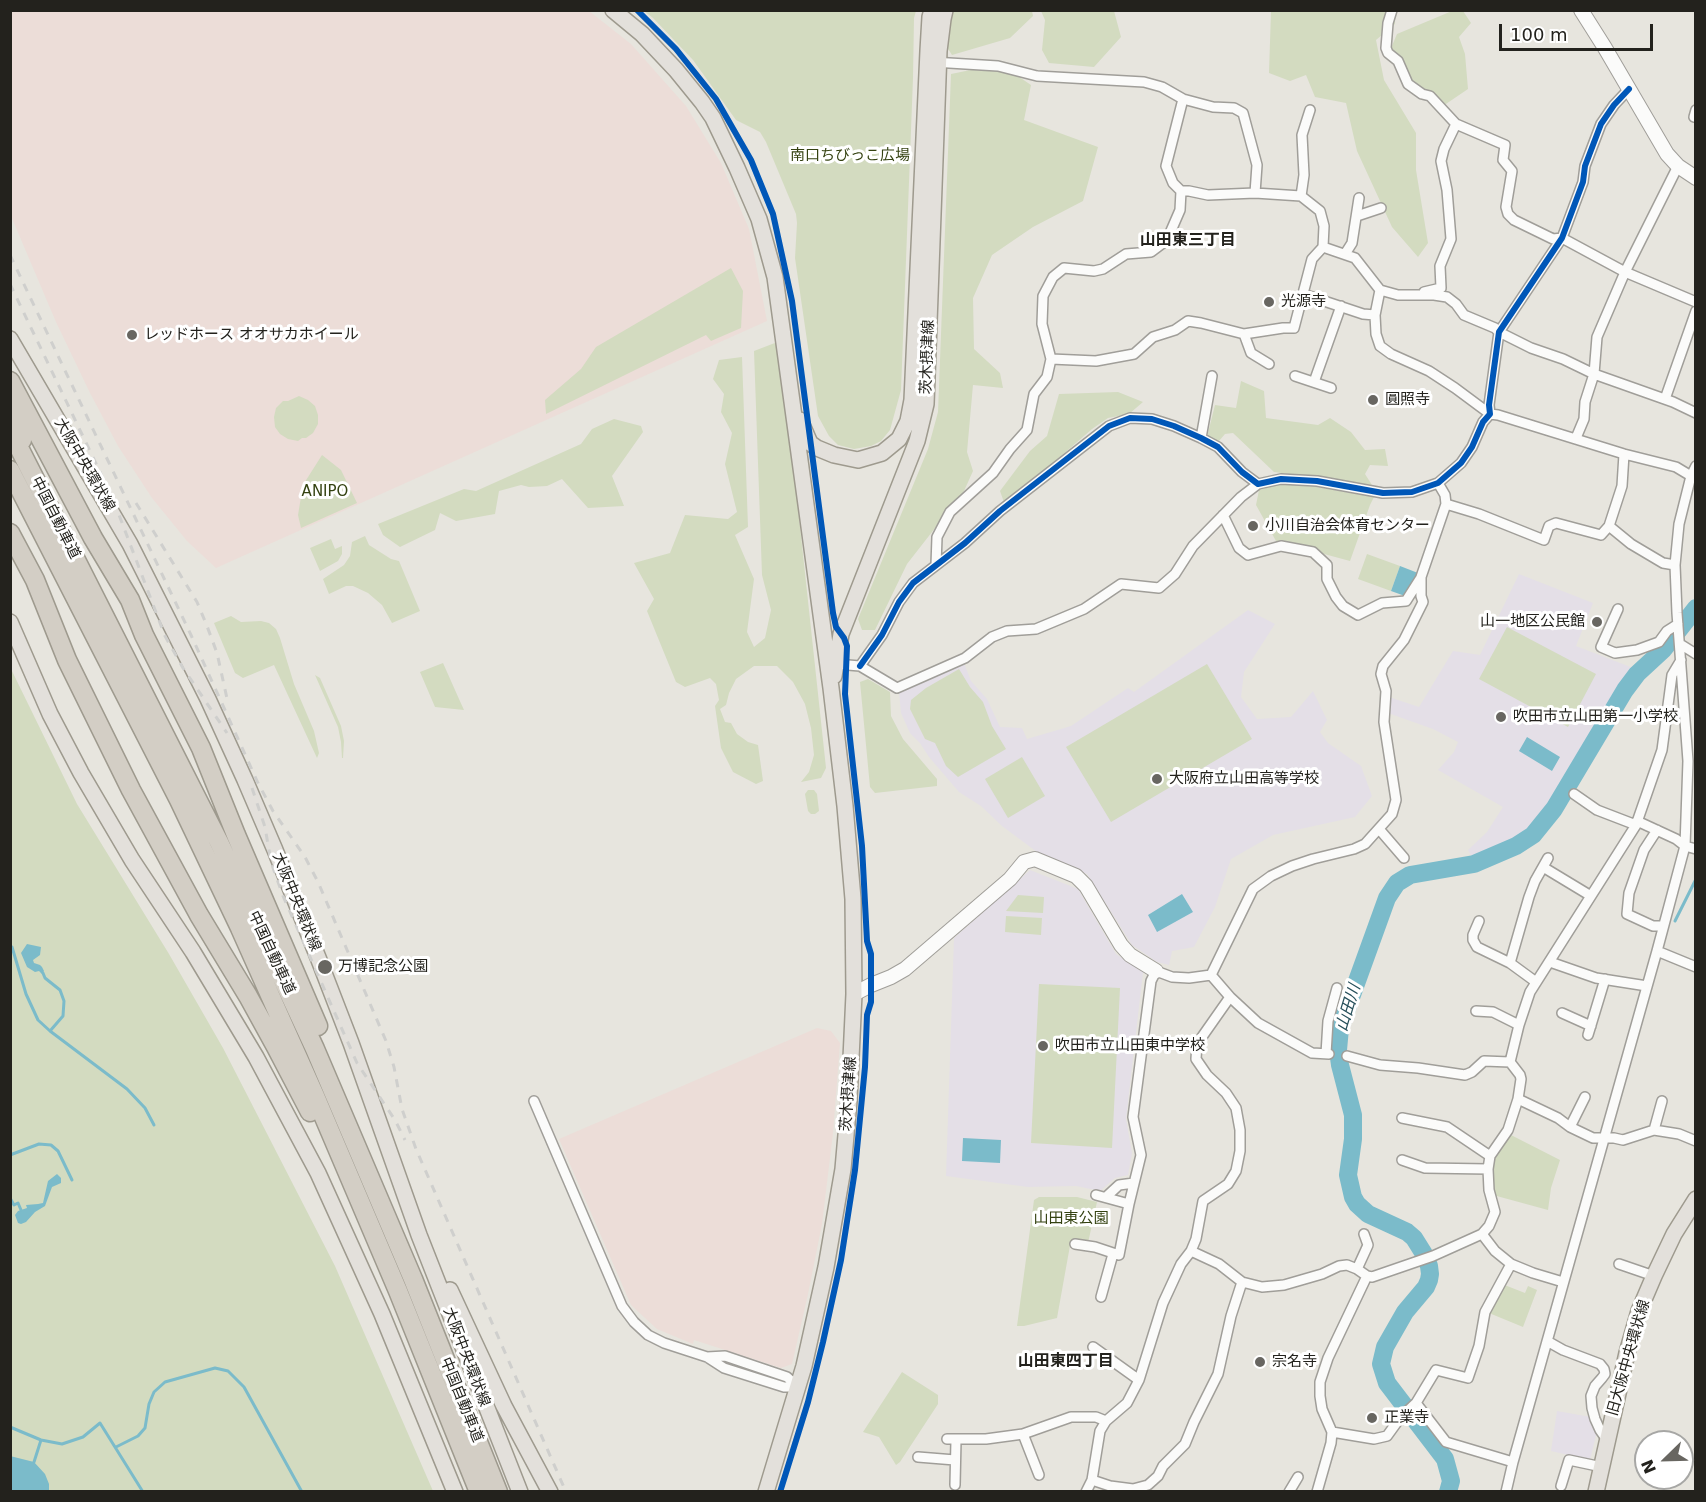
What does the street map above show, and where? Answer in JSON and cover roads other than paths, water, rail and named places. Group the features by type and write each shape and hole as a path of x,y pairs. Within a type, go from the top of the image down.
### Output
{"highway":[{"path":"10,381 93,538 130,600 144,635 201,748 346,1095 391,1213 413,1279"},
{"path":"10,413 40,487"},
{"name":"中国自動車道","path":"10,430 157,717 242,890 315,1049 413,1279 498,1491"},
{"name":"中国自動車道","path":"10,470 179,800 240,928 398,1291 479,1491"},
{"path":"10,492 108,662"},
{"path":"10,533 35,580 67,660"},
{"path":"10,556 67,660 163,850 293,1077 381,1262 398,1291"}],"main road":[{"name":"茨木摂津線","path":"613,10 642,34 702,102 713,118 759,219 775,277 845,806 853,899 854,994 843,1169 826,1267 798,1387 766,1491"},
{"name":"茨木摂津線","path":"831,687 841,634 917,441 926,404 934,62 930,17 932,10"},
{"name":"茨木摂津線","path":"792,399 810,442 834,455 858,460 882,453 899,439 908,421 912,400 934,62 945,10"},
{"path":"10,333 22,360"},
{"name":"大阪中央環状線","path":"10,339 130,543 222,730 275,850 319,960 419,1235 520,1491"},
{"path":"10,622 50,714 81,773 132,860 199,961 256,1057 312,1162 378,1304 455,1491"},
{"name":"旧大阪中央環状線","path":"1596,1491 1627,1353 1639,1311 1674,1234 1694,1204"},
{"path":"419,1235 439,1270 504,1406 550,1491"}],"street":[{"path":"1392,10 1388,23 1386,48 1388,53 1398,61 1408,84 1422,94 1430,96 1456,124 1505,145 1503,160 1512,171 1506,207 1508,214 1514,220 1553,239 1562,238 1624,272 1695,302"},
{"path":"1581,10 1667,154 1678,166 1695,178"},
{"path":"934,62 998,66 1036,76 1144,82 1162,87 1183,99 1213,107 1234,108 1244,112 1257,165 1255,193"},
{"path":"836,664 860,666 897,688 965,658 992,637 1007,631 1036,629 1084,609 1121,584 1159,588 1175,574 1193,546 1241,497 1258,484 1281,479 1317,481 1383,494 1412,492 1438,483 1461,463 1472,447 1483,422 1490,414 1489,405 1499,332 1562,238 1601,124 1629,89"},
{"path":"1051,359 1096,361 1134,354 1154,337 1175,330 1188,321 1244,334 1294,328 1312,259 1323,247 1324,226 1320,211 1301,196 1255,193 1208,195 1181,191 1173,183 1166,166 1183,99"},
{"path":"1301,196 1304,175 1302,135 1310,110"},
{"path":"1416,295 1441,288 1440,266 1451,239 1447,190 1441,161 1456,124"},
{"path":"1576,438 1584,419 1585,402 1594,374 1597,337 1624,272 1678,166"},
{"path":"936,565 937,537 950,512 993,473 1027,430 1034,394 1047,377 1051,359 1042,324 1042,296 1053,277 1064,268 1094,271 1103,269 1126,254 1151,252 1167,240 1180,210 1181,191"},
{"path":"1345,254 1352,243 1359,198"},
{"path":"1357,216 1381,208"},
{"path":"1323,247 1355,258 1380,290 1398,295 1447,297 1464,315 1495,328 1531,348 1563,359 1594,374 1665,399 1695,413"},
{"path":"1380,290 1375,315 1376,334 1380,346 1391,354 1429,371 1490,414 1676,467 1691,476"},
{"path":"1303,294 1363,314 1375,315"},
{"path":"1314,382 1341,306"},
{"path":"1665,399 1695,311"},
{"path":"1244,334 1251,353 1269,364"},
{"path":"1324,354 1334,357"},
{"path":"1201,438 1212,376"},
{"path":"1295,376 1331,388"},
{"path":"860,666 882,635 913,583 1000,511 1109,426 1130,418 1152,420 1174,426 1218,447 1242,472 1258,484"},
{"path":"1446,504 1479,514 1544,540 1549,526 1556,523 1601,535 1609,526 1622,486 1624,454"},
{"path":"1506,1491 1685,846 1688,761 1680,644 1676,624 1675,565 1679,524 1695,466"},
{"path":"1223,515 1239,548 1248,555 1281,546 1313,552 1327,565 1327,579 1336,597 1343,606 1358,615 1382,603 1406,601 1421,577 1446,504 1445,495 1438,483"},
{"path":"1609,526 1631,544 1663,563 1675,565"},
{"path":"1211,975 1253,889 1271,876 1292,866 1365,844 1392,814 1396,800 1384,722 1386,691 1381,674 1383,666 1404,640 1423,602 1421,577"},
{"path":"1618,609 1601,647 1615,652 1637,650 1659,642 1676,624"},
{"path":"1680,644 1695,654"},
{"path":"1510,1062 1530,992 1637,823 1662,750 1672,675 1681,660"},
{"path":"1574,794 1597,810 1657,830 1695,849"},
{"path":"1379,829 1404,858"},
{"path":"1657,830 1644,850 1629,894 1626,914 1653,926 1663,926"},
{"path":"1510,963 1529,897 1548,858"},
{"path":"854,994 905,969 1010,879 1024,862 1035,859 1076,876 1086,886 1121,945 1130,955 1156,971 1172,977 1189,978 1211,975"},
{"path":"1544,867 1591,896"},
{"path":"1479,921 1469,934 1477,947 1510,963 1536,982"},
{"path":"1657,951 1695,967"},
{"path":"1550,962 1596,978 1647,986"},
{"path":"1075,1244 1095,1247 1119,1255 1141,1155 1133,1117 1151,981 1156,971"},
{"path":"1211,975 1230,997 1258,1023 1312,1053 1327,1054 1328,1021 1337,988"},
{"path":"1562,1013 1589,1031 1605,979"},
{"path":"1086,1491 1092,1480 1100,1431 1106,1421 1126,1403 1139,1380 1163,1303 1181,1264 1191,1251 1196,1239 1203,1201 1228,1184 1236,1170 1240,1152 1240,1130 1236,1108 1196,1059 1197,1044 1230,997"},
{"path":"1476,1011 1493,1012 1519,1025"},
{"path":"1191,1251 1219,1264 1242,1282 1262,1287 1284,1285 1347,1265 1372,1277 1433,1256 1482,1234 1489,1226 1495,1212 1489,1190 1490,1156 1508,1130 1518,1099 1521,1075 1510,1062 1484,1061 1465,1075 1380,1065 1347,1056"},
{"path":"1570,1127 1585,1097"},
{"path":"1518,1099 1593,1138 1623,1140 1654,1130 1679,1134 1695,1141"},
{"path":"534,1101 622,1306 634,1322 648,1335 664,1342 707,1357 725,1356 787,1377 798,1387"},
{"path":"1654,1130 1662,1101"},
{"path":"1408,1116 1447,1127 1453,1135 1490,1156"},
{"path":"1402,1160 1425,1168 1488,1168"},
{"path":"1106,1197 1119,1185 1134,1183"},
{"path":"1096,1195 1129,1204"},
{"path":"1357,1269 1368,1245 1364,1233"},
{"path":"1482,1234 1495,1251 1511,1264 1563,1282"},
{"path":"1101,1297 1111,1279 1113,1254"},
{"path":"1332,1432 1374,1439 1387,1437 1400,1418 1416,1403 1436,1371 1468,1378 1479,1346 1485,1312 1511,1264"},
{"path":"1619,1264 1654,1276"},
{"path":"1317,1491 1332,1432 1322,1409 1320,1382 1328,1358 1367,1276"},
{"path":"1092,1480 1110,1486 1133,1489 1148,1485 1185,1444 1218,1374 1231,1316 1242,1282"},
{"path":"1547,1341 1563,1350 1600,1364 1604,1369 1605,1374 1595,1386 1591,1396 1595,1419 1607,1440"},
{"path":"1093,1347 1139,1380"},
{"path":"1416,1403 1446,1442 1513,1462"},
{"path":"955,1485 955,1460 951,1439 986,1439 1023,1434 1071,1418 1096,1417 1106,1421"},
{"path":"1023,1434 1039,1475"},
{"path":"918,1457 955,1460"},
{"path":"1561,1486 1569,1460 1602,1467"},
{"path":"1289,1491 1298,1477"}],"water":[{"path":"1400,566 1418,573 1414,585 1405,596 1391,591"},
{"path":"1527,737 1560,757 1552,771 1519,751"},
{"path":"1182,894 1193,912 1157,932 1148,915"},
{"path":"27,944 41,947 40,955 33,960 42,967 44,971 42,974 27,967 21,953"},
{"path":"963,1138 1001,1140 1000,1163 962,1161"},
{"path":"57,1174 61,1178 61,1183 52,1187 45,1206 35,1212 26,1222 18,1223 15,1215 18,1211 27,1208 26,1205 43,1203 48,1181"},
{"path":"10,1456 34,1462 45,1474 49,1491 11,1491"}],"waterway":[{"name":"山田川","path":"1448,1492 1451,1481 1445,1459 1387,1383 1381,1364 1385,1347 1405,1312 1426,1287 1430,1274 1424,1254 1414,1238 1407,1232 1368,1214 1353,1197 1348,1175 1353,1139 1353,1115 1340,1065 1338,1050 1340,1028 1387,898 1397,883 1410,875 1474,864 1516,846 1533,835 1554,809 1625,690 1637,674 1663,650 1696,608"},
{"path":"1675,921 1696,879"},
{"path":"12,947 26,994 38,1020 127,1089 145,1108 154,1125"},
{"path":"43,973 45,978 60,990 64,1001 63,1016 50,1031"},
{"path":"10,1155 39,1144 51,1145 58,1151 72,1180"},
{"path":"10,1198 14,1205 18,1203 21,1210"},
{"path":"116,1447 138,1436 145,1428 149,1404 154,1392 165,1382 215,1368 228,1371 244,1387 302,1492"},
{"path":"10,1427 41,1440 62,1444 83,1437 100,1423 143,1492"},
{"path":"34,1462 41,1440"}],"railway":[{"path":"10,255 191,635 258,783 273,811 305,857 318,882 386,1041 394,1067 402,1109 416,1149 566,1492"},
{"path":"10,284 113,499 165,636 183,668 227,733"},
{"path":"136,503 197,602 217,653 228,703"},
{"path":"252,788 265,827 271,862 283,896 357,1063 395,1120 405,1140"}],"place":[{"name":"光源寺","path":"1269,302"},
{"name":"レッドホース オオサカホイール","path":"132,335"},
{"name":"圓照寺","path":"1373,400"},
{"name":"小川自治会体育センター","path":"1253,526"},
{"name":"山一地区公民館","path":"1597,622"},
{"name":"吹田市立山田第一小学校","path":"1501,717"},
{"name":"大阪府立山田高等学校","path":"1157,779"},
{"name":"万博記念公園","path":"325,967"},
{"name":"吹田市立山田東中学校","path":"1043,1046"},
{"name":"宗名寺","path":"1260,1362"},
{"name":"正業寺","path":"1372,1418"}],"district":[{"name":"山田東三丁目","path":"1188,241"},
{"name":"山田東四丁目","path":"1066,1362"}],"park label":[{"name":"南口ちびっこ広場","path":"850,156"},
{"name":"ANIPO","path":"325,492"},
{"name":"山田東公園","path":"1071,1219"}]}
